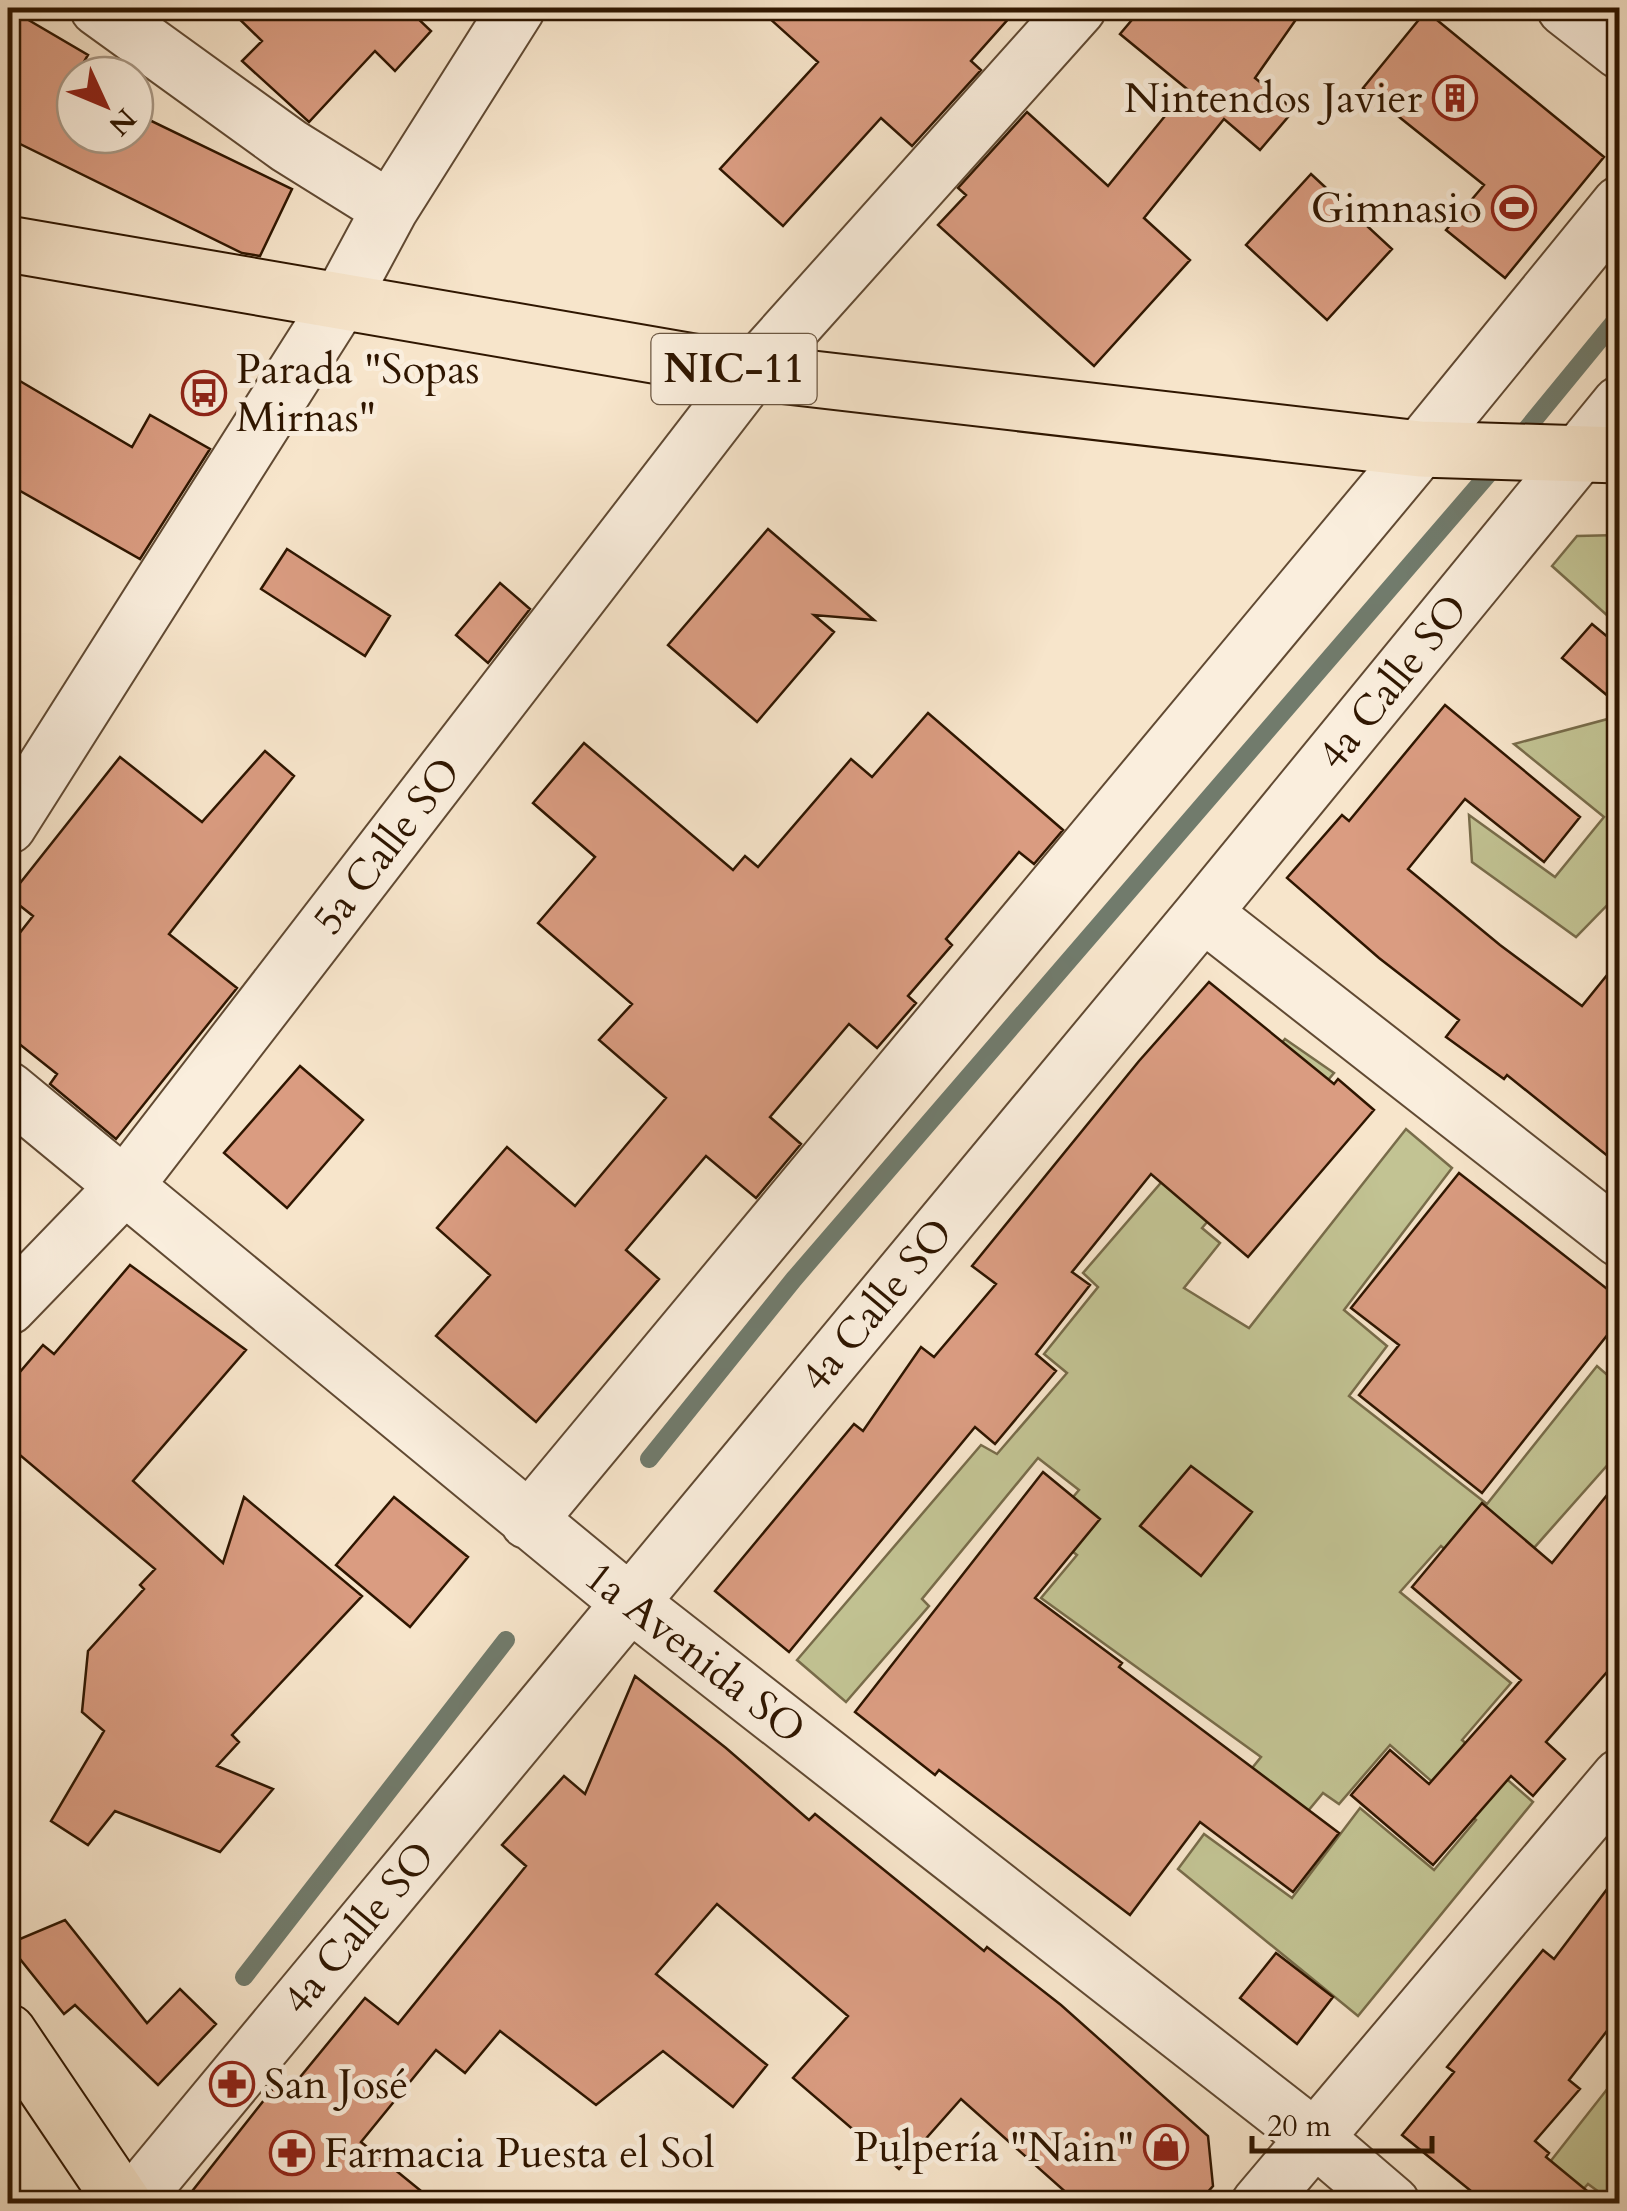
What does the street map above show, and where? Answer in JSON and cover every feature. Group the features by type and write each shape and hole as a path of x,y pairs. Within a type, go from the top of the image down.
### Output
{"main road":[{"name":"NIC-11","path":"8,244 752,372 1444,449 1578,455"},
{"path":"8,2032 127,2204"}],"street":[{"path":"98,8 288,146 390,209"},
{"path":"8,826 340,302 390,209 517,8"},
{"name":"5a Calle SO","path":"8,1307 124,1187 752,372 1078,8"},
{"path":"1565,8 1620,50"},
{"path":"528,1520 1444,449 1620,204"},
{"name":"4a Calle SO","path":"127,2204 1204,913 1620,404"},
{"path":"1204,913 1620,1239"},
{"name":"1a Avenida SO","path":"8,1090 629,1602 1315,2138 1392,2204"},
{"path":"1260,2204 1620,1777"}],"green space":[{"path":"1620,535 1619,626 1552,566 1577,536"},
{"path":"1619,716 1619,893 1576,937 1472,862 1469,815 1555,877 1604,817 1514,744"},
{"path":"1285,1039 1334,1073 1202,1228 1220,1243 1184,1288 1249,1328 1406,1129 1452,1168 1344,1310 1387,1346 1349,1396 1487,1504 1597,1366 1619,1385 1619,1452 1495,1592 1441,1546 1400,1592 1511,1683 1462,1740 1533,1802 1358,2016 1178,1869 1204,1834 1292,1898 1360,1808 1434,1870 1476,1820 1390,1745 1339,1804 1323,1793 1293,1829 1236,1788 1261,1757 1041,1598 1077,1555 1045,1530 1079,1490 1038,1458 922,1599 929,1606 846,1702 797,1660 981,1445 997,1454 1067,1373 1044,1354 1098,1287 1083,1273"},
{"path":"1619,2074 1619,2199 1614,2203 1588,2184 1571,2203 1517,2204"}],"building":[{"path":"8,8 88,55 55,55 55,155 155,155 155,123 292,189 260,256 242,253 8,138"},
{"path":"228,8 415,8 411,12 431,31 395,71 375,51 309,122 242,61 262,41"},
{"path":"758,8 1018,8 971,61 981,70 912,146 881,118 783,226 720,169 818,62"},
{"path":"1142,8 1304,8 1255,78 1294,110 1260,150 1224,119 1144,218 1190,260 1094,366 938,225 966,195 958,188 1027,112 1108,186 1187,89 1120,34"},
{"path":"1426,11 1604,157 1505,278 1446,230 1484,185 1363,88"},
{"path":"1311,174 1392,249 1327,320 1246,245"},
{"path":"8,374 132,447 150,415 210,449 140,559 8,484"},
{"path":"768,529 874,620 814,615 834,632 757,722 668,645"},
{"path":"287,549 390,616 365,656 261,589"},
{"path":"500,583 530,609 488,663 456,635"},
{"path":"1592,624 1620,647 1620,706 1562,658"},
{"path":"1445,705 1580,817 1544,862 1465,799 1408,869 1582,1006 1620,959 1620,1166 1507,1075 1504,1079 1446,1037 1459,1020 1379,958 1287,878 1342,815 1349,821"},
{"path":"928,713 1063,830 1034,864 1019,852 946,939 952,945 908,996 916,1003 877,1048 849,1024 770,1117 801,1144 756,1198 706,1156 626,1250 659,1279 536,1422 436,1336 490,1275 437,1228 507,1147 575,1206 666,1098 599,1040 632,1004 538,923 595,857 533,803 584,743 733,870 745,856 758,867 851,759 872,777"},
{"path":"265,751 294,776 169,934 237,988 116,1139 50,1084 57,1074 8,1035 8,948 33,916 9,897 120,757 202,822"},
{"path":"1209,982 1334,1084 1338,1079 1374,1110 1248,1257 1151,1174 1072,1272 1090,1285 1036,1354 1056,1371 995,1444 975,1427 789,1652 715,1591 854,1424 863,1431 921,1347 934,1357 996,1284 972,1266 1139,1061"},
{"path":"300,1066 363,1120 287,1208 224,1153"},
{"path":"1459,1173 1620,1299 1620,1319 1482,1493 1359,1395 1399,1345 1351,1308"},
{"path":"130,1265 246,1350 133,1481 223,1563 244,1497 362,1596 232,1735 239,1742 217,1766 273,1789 220,1852 115,1811 88,1845 51,1821 104,1731 82,1712 88,1651 144,1589 140,1585 155,1569 8,1445 8,1386 43,1345 54,1354"},
{"path":"1191,1466 1252,1512 1201,1576 1140,1526"},
{"path":"1043,1472 1100,1519 1035,1598 1122,1663 1119,1667 1339,1833 1293,1892 1200,1822 1130,1915 939,1770 935,1775 855,1712"},
{"path":"1620,1479 1620,1657 1546,1742 1565,1759 1533,1796 1511,1776 1433,1865 1351,1795 1390,1750 1429,1784 1521,1680 1412,1587 1482,1503 1552,1563"},
{"path":"394,1497 468,1557 410,1627 336,1565"},
{"path":"635,1676 809,1820 815,1814 984,1951 987,1947 1061,2005 1208,2136 1213,2186 1197,2204 1079,2204 961,2099 899,2169 793,2078 848,2016 717,1904 656,1974 767,2065 733,2107 663,2051 596,2105 500,2031 465,2073 436,2050 361,2142 437,2204 182,2204 276,2085 287,2093 365,1998 398,2024 526,1866 502,1845 564,1776 585,1794"},
{"path":"1620,1872 1620,2014 1569,2080 1580,2089 1535,2141 1549,2153 1546,2157 1603,2204 1487,2204 1402,2135 1454,2072 1447,2067 1543,1950 1554,1959"},
{"path":"65,1920 147,2023 180,1989 216,2024 158,2085 75,2005 64,2014 8,1944"},
{"path":"1276,1953 1333,1997 1297,2044 1240,1998"}],"waterway":[{"path":"1515,443 1620,315"},
{"path":"649,1459 794,1279 1498,463"},
{"path":"244,1977 506,1640"}],"place":[{"name":"Nintendos Javier","path":"1455,98"},
{"name":"Gimnasio","path":"1514,208"},
{"name":"Parada \"Sopas Mirnas\"","path":"204,393"},
{"name":"San José","path":"232,2084"},
{"name":"Pulpería \"Nain\"","path":"1166,2147"},
{"name":"Farmacia Puesta el Sol","path":"292,2153"}]}
